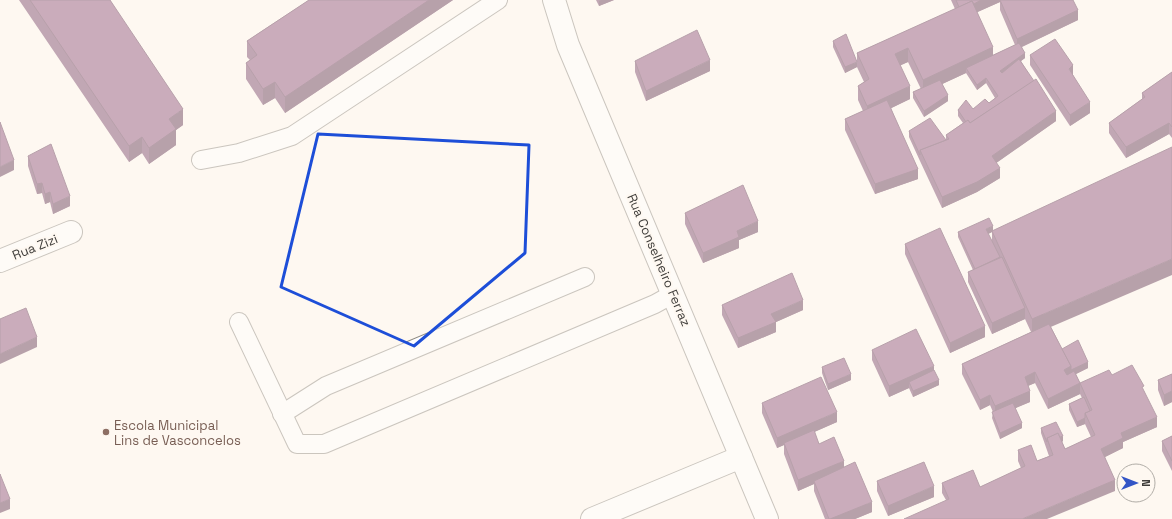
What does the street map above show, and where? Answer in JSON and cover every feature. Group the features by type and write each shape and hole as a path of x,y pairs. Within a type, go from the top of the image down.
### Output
{"street":[{"name":"Rua Conselheiro Ferraz","path":"554,0 568,45 767,519"},
{"name":"Rua Zizi","path":"0,261 71,232"},
{"path":"592,519 742,457"}],"lane":[{"path":"201,160 239,153 292,136 498,0"},
{"path":"282,414 326,386 585,277"},
{"path":"239,322 297,444 324,444 647,307 673,294"}],"highlighted area":[{"path":"318,134 529,145 525,253 414,346 281,287"}],"building":[{"path":"30,0 110,0 183,109 169,119 176,129 149,148 142,137 129,146"},
{"path":"309,0 429,0 285,97 275,82 263,89 246,63 257,55 247,41"},
{"path":"956,0 981,0 974,4 972,1 959,7"},
{"path":"1000,0 1073,0 1078,10 1017,39"},
{"path":"972,1 993,47 923,80 908,48 895,54 910,86 867,106 858,86 869,79 857,53"},
{"path":"697,30 710,60 646,91 635,61"},
{"path":"846,34 857,62 845,67 833,41"},
{"path":"1055,39 1073,65 1069,69 1090,102 1070,115 1030,55"},
{"path":"1019,43 1025,53 1000,71 1002,73 1019,59 1034,81 970,123 968,120 966,122 958,110 966,100 973,109 985,99 989,103 998,96 986,78 977,85 966,68"},
{"path":"1172,72 1172,127 1169,123 1126,147 1109,123 1145,97 1142,93"},
{"path":"1036,79 1056,111 992,156 1000,168 977,182 942,197 920,150 949,139 946,135 968,120 970,123"},
{"path":"940,80 948,95 924,111 913,92"},
{"path":"887,100 918,169 875,184 845,119"},
{"path":"930,118 946,140 920,150 920,155 909,131"},
{"path":"0,122 14,160 0,167"},
{"path":"51,144 70,196 53,204 50,192 45,194 42,183 37,184 28,156"},
{"path":"1172,147 1172,259 1032,319 992,231"},
{"path":"743,185 758,221 737,231 739,237 703,253 685,213"},
{"path":"989,218 993,226 986,229 1000,257 975,269 958,232"},
{"path":"940,228 985,326 950,343 905,244"},
{"path":"1002,257 1025,308 992,323 968,272"},
{"path":"792,273 803,300 771,314 776,322 738,338 722,305"},
{"path":"26,308 37,337 0,354 0,319"},
{"path":"1049,324 1071,366 1064,370 1067,375 1074,371 1080,383 1048,399 1035,372 1025,377 1030,391 995,406 990,395 980,400 962,364"},
{"path":"916,329 934,366 889,386 872,350"},
{"path":"1078,340 1088,362 1071,370 1071,366 1062,349"},
{"path":"844,358 851,374 828,384 822,367"},
{"path":"1132,365 1144,386 1142,387 1157,417 1121,433 1123,438 1101,449 1115,480 1022,519 904,519 949,499 942,483 973,470 980,487 1025,466 1018,450 1031,445 1037,461 1053,455 1047,438 1058,433 1065,449 1095,435 1085,413 1092,410 1080,383 1109,370 1112,375"},
{"path":"934,370 939,380 913,391 909,382"},
{"path":"1172,374 1172,391 1164,395 1158,380"},
{"path":"821,377 837,412 777,438 762,403"},
{"path":"1084,397 1090,411 1085,413 1085,418 1077,422 1069,404"},
{"path":"1013,403 1022,423 1000,433 992,412"},
{"path":"1056,422 1063,436 1060,437 1058,433 1047,438 1047,442 1041,428"},
{"path":"814,430 819,444 834,437 844,461 798,480 784,443"},
{"path":"1172,436 1172,461 1162,441"},
{"path":"855,462 872,502 829,519 814,481"},
{"path":"924,462 934,486 888,506 877,481"},
{"path":"0,474 10,499 0,503"}],"place":[{"name":"Escola Municipal Lins de Vasconcelos","path":"106,432"}]}
